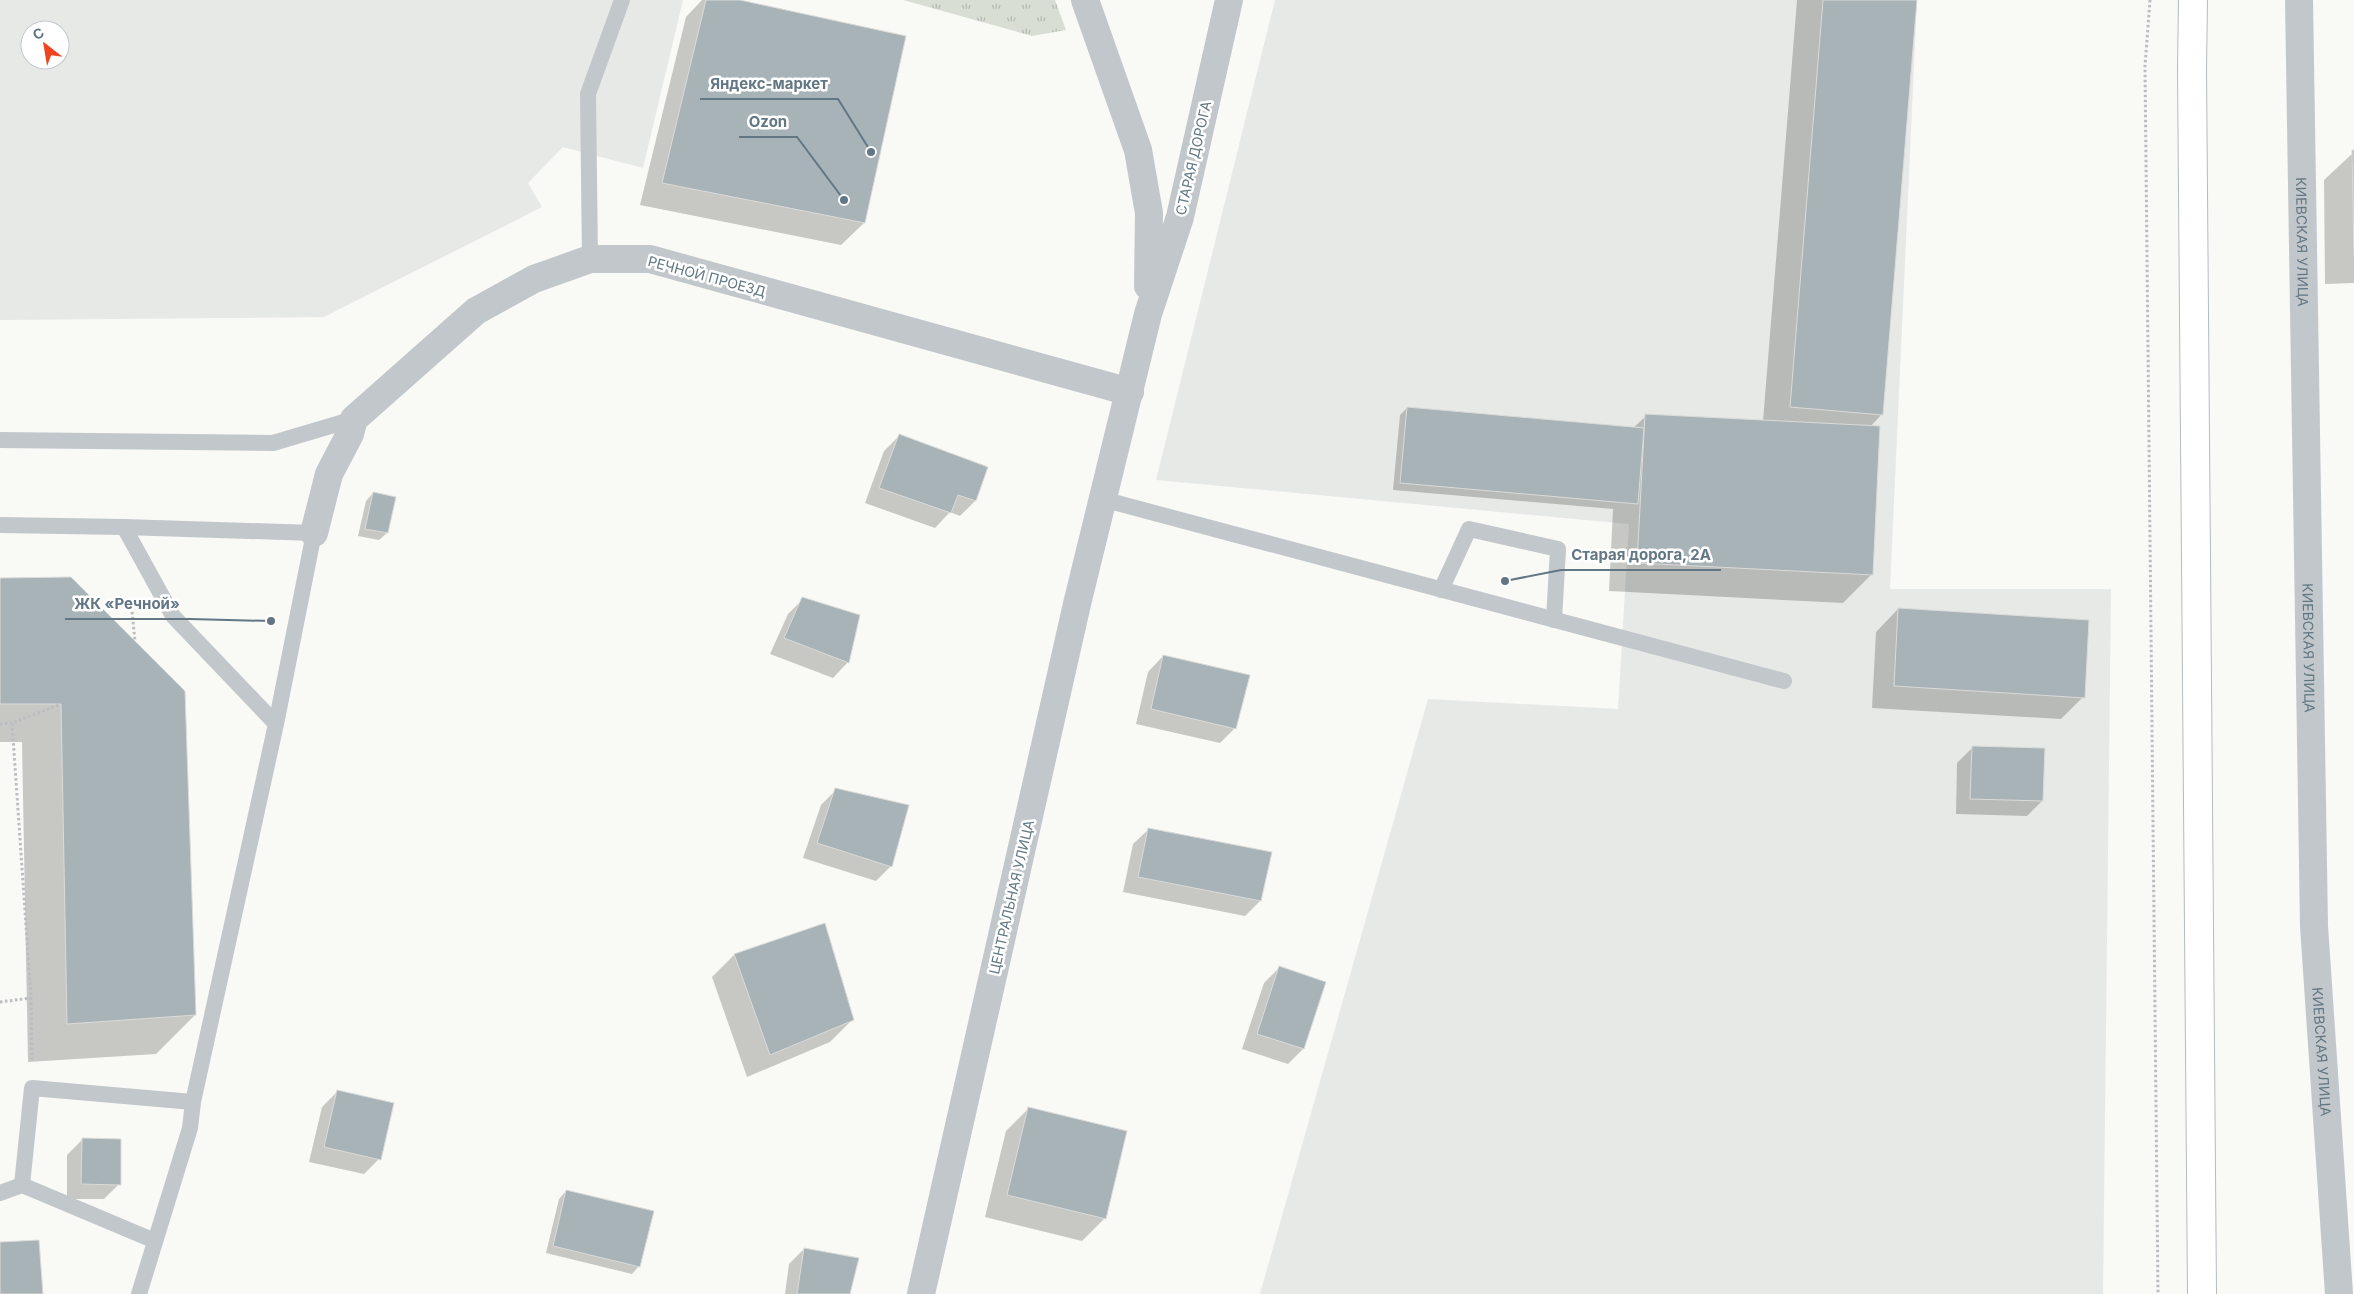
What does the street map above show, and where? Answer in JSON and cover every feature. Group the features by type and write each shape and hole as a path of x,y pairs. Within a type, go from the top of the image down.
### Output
{"main road":[{"path":"2194,0 2192,89 2202,1294"}],"street":[{"name":"СТАРАЯ ДОРОГА","path":"1085,0 1138,150 1149,213 1148,314"},
{"name":"СТАРАЯ ДОРОГА","path":"1102,499 1148,314 1180,217 1229,0"},
{"name":"КИЕВСКАЯ УЛИЦА","path":"2299,0 2314,926 2339,1294"},
{"name":"РЕЧНОЙ ПРОЕЗД","path":"314,533 329,474 350,434 354,419 476,311 534,279 590,259 650,259 1130,392"},
{"name":"ЦЕНТРАЛЬНАЯ УЛИЦА","path":"921,1294 1102,499"}],"lane":[{"path":"590,259 588,94 622,0"},
{"path":"0,440 273,443 354,419"},
{"path":"1102,499 1784,681"},
{"path":"0,525 314,533 276,724 193,1102 190,1128 139,1294"},
{"path":"124,527 173,616 276,724"},
{"path":"1440,590 1468,529 1558,549 1554,620"},
{"path":"22,1185 32,1088 193,1102"},
{"path":"0,1192 22,1185 155,1241"}],"path":[{"path":"2150,0 2145,66 2158,1294"},
{"path":"0,724 12,723 61,704"},
{"path":"12,723 31,998 32,1088"},
{"path":"0,1002 31,998"}],"shaded area":[{"path":"0,0 683,0 643,168 563,147 528,183 542,207 324,317 0,320"},
{"path":"1275,0 1917,0 1890,589 2111,589 2103,1294 1260,1294 1428,699 1618,709 1629,524 1156,480"}],"green space":[{"path":"903,0 1055,0 1066,30 1032,36"}],"building":[{"path":"706,0 740,0 906,36 865,223 662,183"},
{"path":"1823,0 1917,0 1883,415 1790,407"},
{"path":"2352,150 2354,150 2354,255"},
{"path":"1407,407 1644,428 1638,504 1400,483"},
{"path":"1645,414 1880,426 1873,575 1637,563"},
{"path":"899,434 988,467 976,501 958,495 951,513 879,488"},
{"path":"373,492 396,497 388,533 365,529"},
{"path":"71,577 185,691 196,1015 67,1024 61,704 0,704 0,578"},
{"path":"802,597 860,615 849,663 784,638"},
{"path":"1898,608 2089,620 2085,698 1894,686"},
{"path":"1163,655 1250,675 1236,729 1151,709"},
{"path":"1972,746 2045,748 2043,801 1970,799"},
{"path":"835,788 909,805 892,867 817,843"},
{"path":"1148,828 1272,852 1261,901 1138,877"},
{"path":"825,923 854,1020 770,1055 734,954"},
{"path":"1279,966 1326,982 1304,1049 1257,1034"},
{"path":"337,1090 394,1103 381,1160 324,1147"},
{"path":"1028,1107 1127,1131 1106,1219 1007,1195"},
{"path":"82,1138 121,1139 121,1185 81,1184"},
{"path":"566,1190 654,1211 640,1267 553,1246"},
{"path":"39,1240 43,1294 0,1294 0,1242"},
{"path":"804,1248 859,1258 850,1294 797,1294"}],"place":[{"name":"Яндекс-маркет","path":"871,152"},
{"name":"Ozon","path":"844,200"},
{"name":"Старая дорога, 2А","path":"1505,581"},
{"name":"ЖК «Речной»","path":"271,621"}]}
